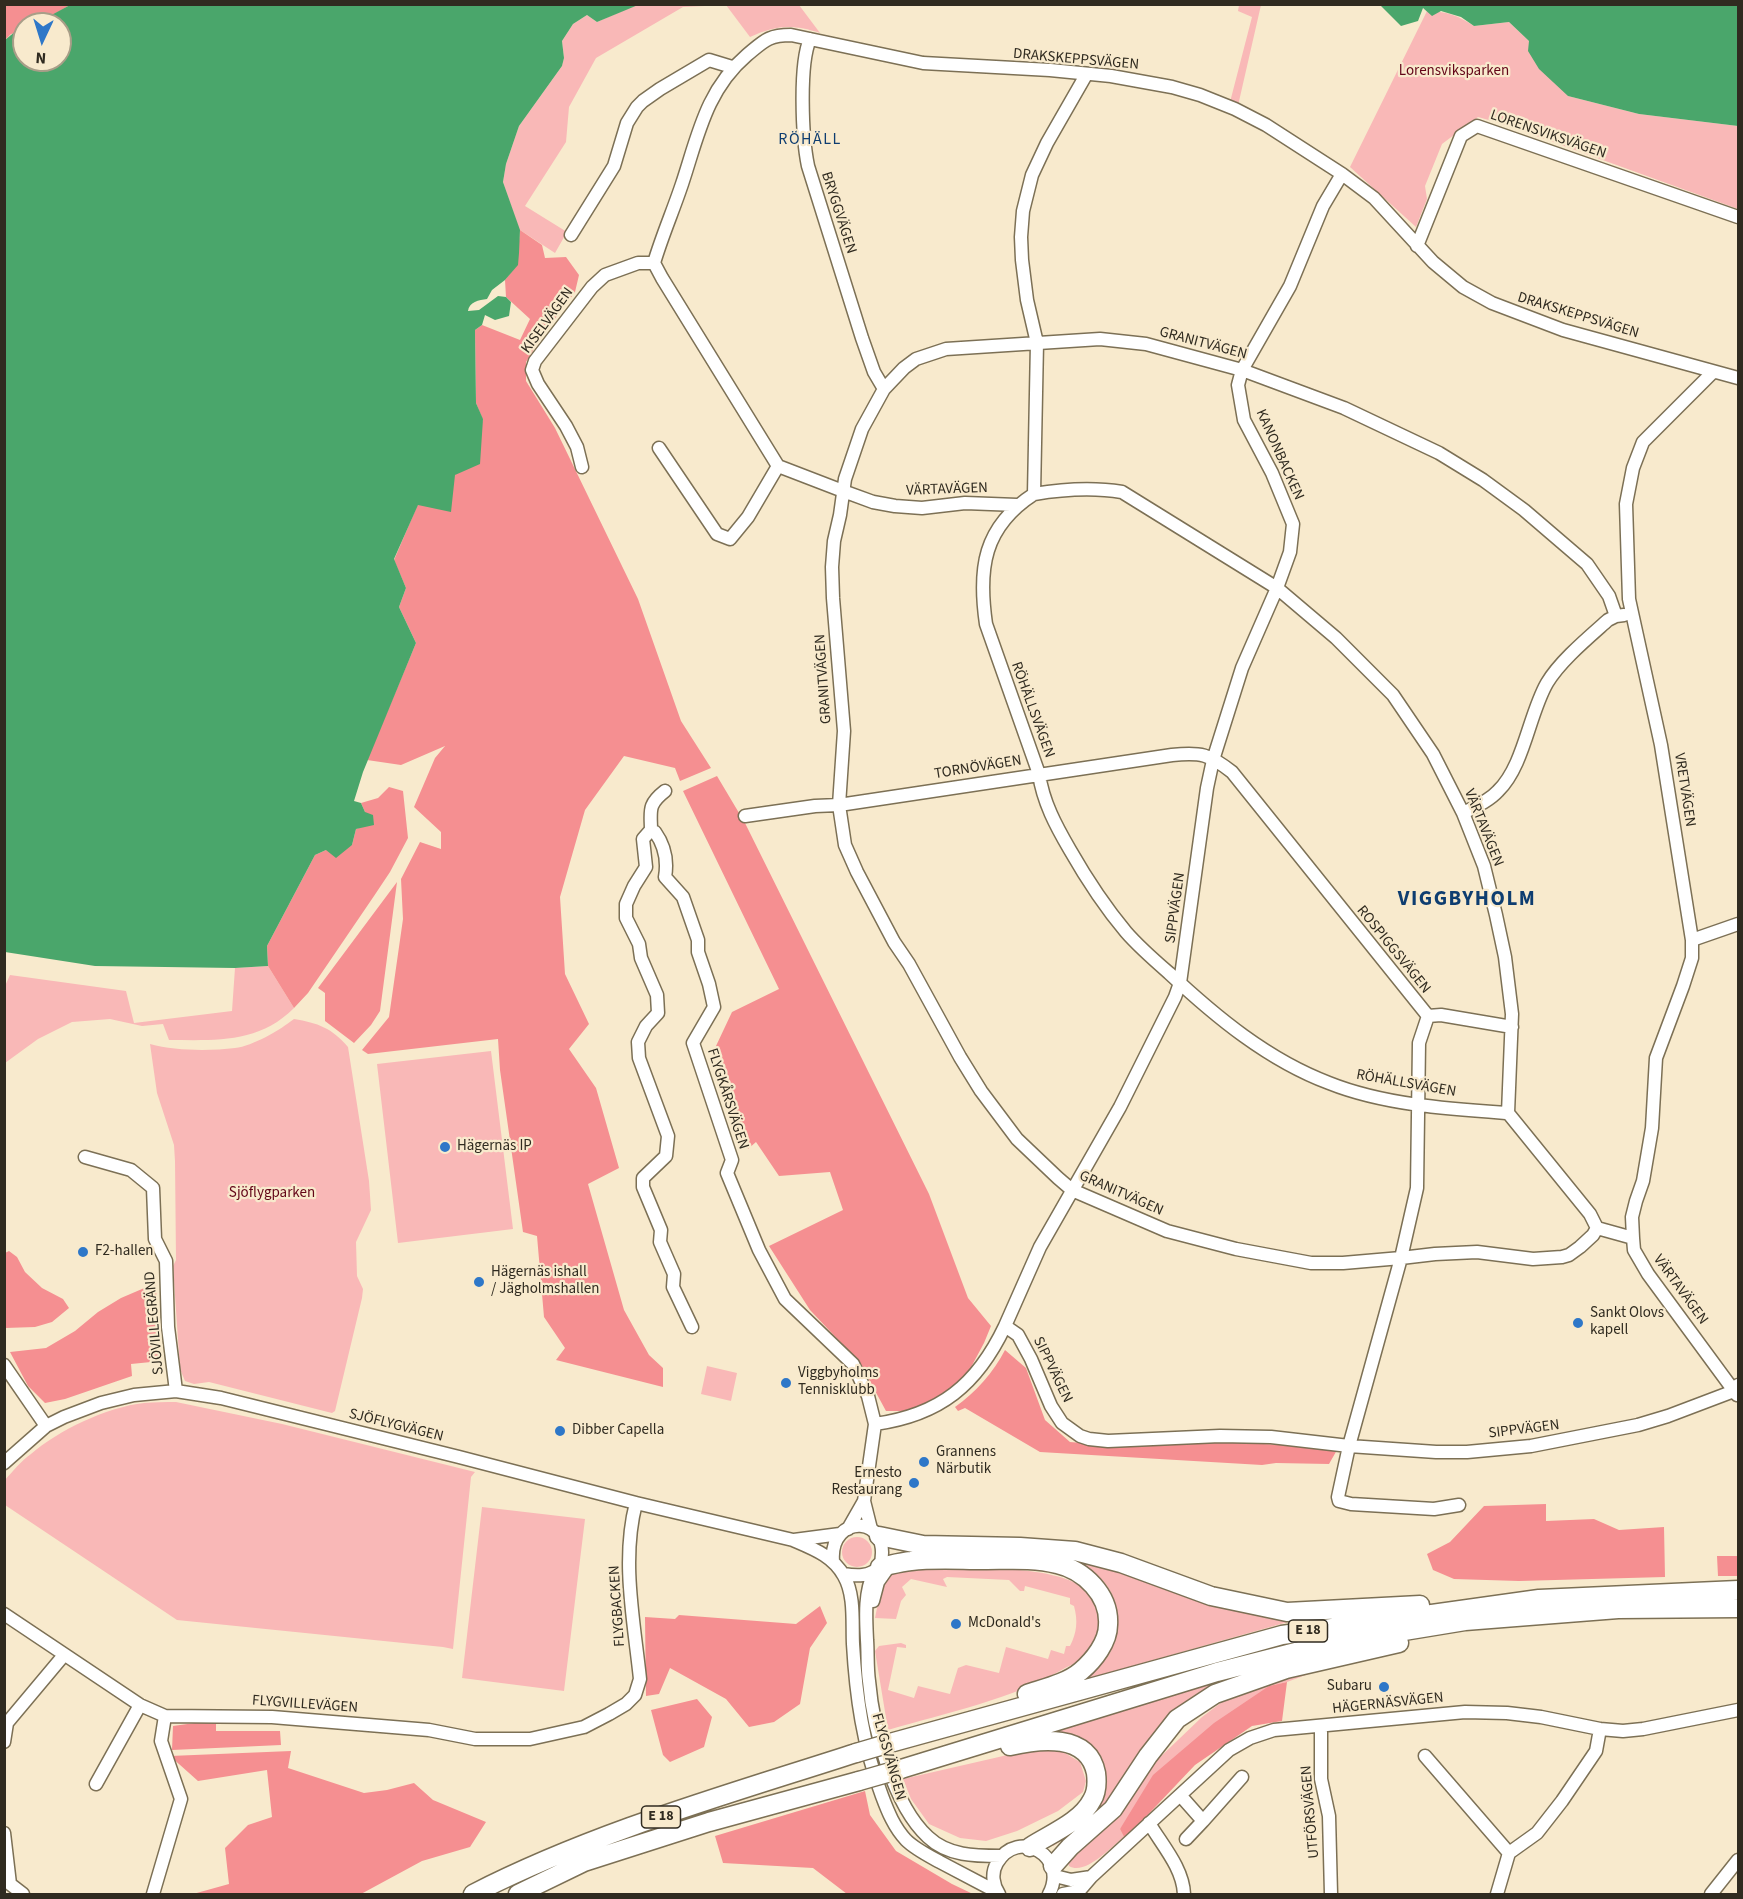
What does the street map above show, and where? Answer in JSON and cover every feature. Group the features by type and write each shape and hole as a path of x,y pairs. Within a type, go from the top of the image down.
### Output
{"highway":[{"path":"875,1532 923,1545 1020,1547 1075,1551 1121,1563 1212,1596 1287,1612 1539,1599"},
{"path":"881,1568 912,1561 1030,1560 1057,1564 1074,1569 1091,1582 1101,1597 1109,1626 1103,1645 1093,1659 1081,1672 1068,1680 890,1743"},
{"name":"E 18","path":"473,1894 513,1874 591,1841 856,1753 1282,1635 1539,1599 1738,1590"},
{"name":"E 18","path":"518,1894 584,1862 709,1822 901,1769 1217,1672 1330,1643 1465,1621 1618,1609 1738,1608"},
{"path":"1054,1871 1070,1847 1113,1809 1148,1756 1177,1719 1215,1694 1287,1669 1419,1639 1465,1621"},
{"path":"901,1769 1030,1742 1054,1740 1070,1744 1085,1752 1094,1765 1097,1781 1093,1799 1073,1820 1030,1847"}],"street":[{"name":"DRAKSKEPPSVÄGEN","path":"654,263 712,97 732,67 765,40 774,35 791,35 923,63 1050,70 1139,80 1172,87 1219,102 1266,125 1342,174 1374,198 1432,262 1463,287 1508,310 1563,330 1738,378"},
{"name":"BRYGGVÄGEN","path":"810,39 806,49 804,91 804,144 808,166 862,338 874,372 884,389"},
{"path":"571,235 614,166 627,123 642,101 709,60 732,67"},
{"path":"1034,494 1037,343 1031,324 1024,280 1021,237 1023,211 1032,175 1086,75"},
{"name":"LORENSVIKSVÄGEN","path":"1417,246 1461,136 1477,126 1738,217"},
{"name":"KANONBACKEN","path":"1213,760 1242,668 1290,552 1293,524 1272,473 1244,420 1238,385 1242,370 1290,286 1323,206 1342,174"},
{"name":"KISELVÄGEN","path":"582,467 577,447 566,426 538,384 532,370 535,361 592,287 605,275 638,263 654,263"},
{"path":"654,263 778,465 748,517 730,539 717,534 659,448"},
{"name":"GRANITVÄGEN","path":"1597,1228 1580,1247 1569,1256 1562,1257 1533,1258 1477,1252 1343,1263 1311,1263 1236,1249 1167,1231 1072,1190 1017,1139 981,1091 909,964 894,942 845,845 839,805 843,731 832,567 834,541 843,491 862,429 884,389 904,368 916,359 946,349 1100,339 1146,344 1242,370 1344,408 1439,453 1484,480 1524,510 1587,564 1609,596 1616,616"},
{"name":"VRETVÄGEN","path":"1633,1238 1632,1217 1643,1181 1652,1128 1656,1058 1692,958 1692,940 1661,745 1629,599 1626,504 1633,468 1643,442 1713,372"},
{"name":"VÄRTAVÄGEN","path":"778,465 873,502 922,508 965,503 1017,506"},
{"name":"VÄRTAVÄGEN","path":"1034,494 1065,489 1122,492 1277,588 1336,638 1393,695 1433,754 1463,813 1484,866 1505,957 1512,1014 1508,1113"},
{"name":"RÖHÄLLSVÄGEN","path":"1034,494 1017,506 994,537 985,557 982,601 986,624 1054,823 1105,906 1128,934 1216,1015 1295,1068 1332,1085 1380,1098 1508,1113"},
{"path":"1463,813 1499,791 1510,775 1548,682 1608,620 1616,616 1632,614"},
{"name":"TORNÖVÄGEN","path":"746,816 839,805 1193,753 1204,754 1213,760"},
{"name":"SIPPVÄGEN","path":"1213,760 1207,788 1180,983 1175,997 1131,1085 1040,1247 1005,1326 1017,1335 1062,1423 1071,1431 1089,1439 1108,1441 1246,1436 1349,1446 1467,1452 1531,1446 1579,1438 1655,1420 1737,1391"},
{"name":"ROSPIGGSVÄGEN","path":"1213,760 1232,772 1428,1016 1419,1043 1418,1188 1338,1492 1339,1501 1351,1504 1434,1509 1459,1505"},
{"path":"665,791 654,800 649,813 651,831 643,839 646,867 626,904 626,918 639,944 641,958 657,995 658,1013 646,1026 638,1042 639,1058 668,1136 666,1156 643,1178 643,1188 661,1230 660,1242 674,1274 673,1287 692,1327"},
{"name":"FLYGKÅRSVÄGEN","path":"651,831 655,832 664,850 667,862 666,877 683,897 698,940 698,952 714,1007 693,1043 732,1160 727,1173 759,1250 785,1299 853,1364 868,1396 875,1424 864,1501 844,1531"},
{"path":"1692,940 1738,924"},
{"path":"1428,1016 1441,1015 1512,1028"},
{"path":"1508,1113 1590,1214 1597,1228 1633,1238"},
{"name":"SJÖVILLEGRÄND","path":"85,1157 131,1170 153,1188 155,1239 166,1261 168,1327 176,1391"},
{"name":"VÄRTAVÄGEN","path":"1633,1238 1634,1250 1648,1274 1737,1391"},
{"path":"875,1424 918,1415 960,1391 977,1373 995,1348 1005,1326"},
{"path":"4,1365 46,1426"},
{"name":"SJÖFLYGVÄGEN","path":"4,1463 46,1426 64,1417 101,1403 134,1395 176,1391 221,1398 459,1456 636,1503 793,1540 825,1554 833,1561"},
{"name":"FLYGKÅRSVÄGEN","path":"864,1501 875,1532"},
{"name":"FLYGBACKEN","path":"626,1704 635,1695 640,1679 629,1574 632,1521 636,1503"},
{"path":"867,1619 878,1582 881,1568 883,1547 875,1532 861,1526 844,1531 836,1539 832,1550 833,1561 843,1574 862,1576 881,1568"},
{"name":"SJÖFLYGVÄGEN","path":"793,1540 844,1531"},
{"name":"FLYGSVÄNGEN","path":"881,1568 869,1581 867,1619 869,1682 874,1717 893,1782 908,1815 929,1839 959,1854 1001,1856 1020,1846 1030,1847"},
{"name":"FLYGSVÄNGEN","path":"843,1574 848,1584 850,1600 856,1692 863,1735 890,1819 906,1840 998,1893"},
{"name":"FLYGVILLEVÄGEN","path":"4,1614 140,1705 165,1716 290,1718 429,1730 475,1739 530,1739 584,1727 626,1704"},
{"path":"4,1742 7,1723 64,1655"},
{"path":"96,1784 140,1705"},
{"name":"HÄGERNÄSVÄGEN","path":"1064,1894 1079,1891 1091,1877 1228,1750 1250,1738 1274,1730 1465,1712 1530,1716 1623,1731 1738,1710"},
{"path":"153,1894 181,1799 161,1741 165,1716"},
{"name":"UTFÖRSVÄGEN","path":"1321,1726 1321,1779 1329,1816 1331,1894"},
{"path":"1497,1894 1509,1853 1537,1833 1562,1801 1596,1751 1600,1729"},
{"path":"1425,1756 1509,1853"},
{"path":"1186,1839 1242,1777"},
{"path":"1180,1795 1203,1821"},
{"path":"1149,1823 1177,1866 1184,1894"},
{"path":"4,1833 10,1884 23,1894"},
{"path":"1030,1847 1044,1854 1054,1871 1071,1880 1091,1877"},
{"path":"998,1893 993,1880 994,1867 1001,1856"},
{"path":"1711,1894 1738,1860"},
{"path":"1049,1894 1053,1886 1054,1871"}],"green space":[{"path":"638,4 799,5 820,33 785,27 750,37 726,5 683,7 596,58 569,107 566,142 525,206 567,232 555,253 520,230 489,236 518,226 503,182 506,164 519,126 562,66 564,58 562,41 573,24 587,15 597,22"},
{"path":"1239,5 1261,5 1237,110 1229,106 1252,17 1238,11"},
{"name":"Lorensviksparken","path":"1427,11 1452,15 1474,26 1509,22 1529,41 1568,96 1639,114 1738,126 1738,209 1478,117 1442,144 1425,186 1427,199 1416,227 1350,167"},
{"path":"268,966 294,1008 280,1020 251,1034 236,1038 169,1040 163,1024 142,1026 110,1019 72,1022 38,1039 5,1063 5,986 10,975 126,991 134,1023 232,1011 235,968"},
{"name":"Sjöflygparken","path":"294,1019 324,1027 348,1047 369,1181 371,1210 356,1242 357,1276 363,1289 362,1298 335,1411 332,1413 209,1382 194,1384 185,1381 180,1369 173,1266 176,1260 174,1145 157,1093 150,1044 192,1050 242,1047 266,1037"},
{"name":"Hägernäs IP","path":"491,1051 513,1229 398,1243 377,1064"},
{"path":"707,1366 737,1373 731,1401 701,1394"},
{"path":"176,1402 282,1424 475,1472 471,1477 453,1649 177,1620 5,1505 5,1480 24,1460 55,1436 115,1409 144,1403"},
{"path":"482,1507 585,1519 564,1691 462,1678"},
{"path":"857,1537 867,1542 872,1552 867,1562 857,1567 847,1562 842,1552 847,1542"},
{"path":"942,1547 1082,1560 1295,1620 1079,1681 1105,1660 1116,1637 1118,1627 1116,1605 1107,1586 1100,1578 1083,1568"},
{"path":"931,1566 1033,1571 1070,1581 1087,1590 1095,1604 1100,1626 1095,1643 1081,1660 1024,1688 1002,1697 888,1730 875,1651 879,1646 901,1643 906,1645 906,1648 897,1647 888,1690 914,1698 918,1686 950,1694 958,1668 966,1665 999,1673 1006,1647 1048,1659 1051,1650 1064,1654 1066,1646 1070,1646 1074,1636 1076,1617 1074,1606 1070,1604 1070,1598 1025,1586 1024,1591 1020,1591 1009,1580 947,1577 943,1579 947,1587 911,1579 902,1587 906,1595 901,1601 896,1619 875,1618 881,1588 893,1571"},
{"path":"1330,1666 1287,1682 1269,1686 1120,1829 1124,1837 1090,1864 1075,1868 1069,1866 1067,1858 1154,1763 1202,1717 1234,1693"},
{"path":"1242,1675 1154,1738 1099,1812 1053,1846 1049,1842 1105,1789 1106,1778 1104,1766 1094,1750 1079,1739 1052,1730"},
{"path":"1038,1748 1058,1749 1080,1762 1086,1781 1083,1792 1058,1811 1017,1831 986,1841 960,1838 929,1824 911,1799 903,1779"}],"shaded area":[{"path":"5,5 70,5 58,12 12,12 12,34 5,40"},
{"path":"70,5 638,5 597,22 587,15 573,24 562,41 564,58 562,66 519,126 506,164 503,182 520,230 518,265 505,280 492,290 487,299 472,304 468,311 479,310 498,296 506,297 511,302 509,316 495,320 485,315 482,325 475,330 476,403 483,419 480,464 455,475 451,512 418,505 394,559 406,588 399,607 416,643 363,772 354,801 361,803 365,812 373,815 374,825 356,829 352,845 336,858 326,850 315,855 267,946 268,966 235,968 95,966 5,952 5,40 12,34 12,72 72,72 72,12 57,12"},
{"path":"1380,5 1738,5 1738,126 1639,114 1568,96 1539,69 1528,51 1529,41 1509,22 1474,26 1461,17 1441,11 1432,16 1423,8 1418,21 1401,26"},
{"path":"520,230 542,245 545,258 566,257 579,275 575,292 542,336 526,362 526,381 555,428 638,599 681,721 711,768 680,781 675,768 624,756 585,810 560,897 565,974 589,1024 569,1049 596,1088 619,1168 588,1184 624,1310 649,1355 663,1368 663,1387 556,1360 565,1348 544,1317 537,1236 523,1232 500,1070 498,1039 368,1054 362,1050 389,1017 403,919 401,879 420,842 441,849 441,832 414,807 435,758 445,746 401,765 367,760 416,643 399,607 406,588 394,560 418,504 455,475 483,420 476,403 475,330 482,325 520,340 530,319 506,297 505,280 517,265"},
{"path":"717,776 745,823 929,1194 968,1298 991,1326 961,1386 917,1411 886,1411 860,1363 810,1310 769,1246 843,1210 830,1172 779,1176 756,1142 748,1149 716,1046 732,1012 779,989 683,791"},
{"path":"389,787 403,791 408,838 374,896 308,993 294,1008 268,966 267,946 315,855 326,850 352,845 356,829 364,826 365,812 361,803 378,798"},
{"path":"397,882 380,1011 371,1025 354,1043 325,1021 325,993 318,988"},
{"path":"9,1251 17,1257 25,1272 42,1288 63,1299 69,1308 52,1322 35,1327 5,1328 5,1253"},
{"path":"156,1283 161,1357 151,1362 131,1364 132,1376 65,1399 45,1403 28,1386 10,1352 46,1348 75,1331 98,1312 121,1298"},
{"path":"1005,1350 1026,1368 1045,1420 1070,1442 1107,1445 1219,1442 1337,1450 1329,1464 1262,1465 1040,1452 965,1408 958,1411 955,1407 983,1382"},
{"path":"1546,1504 1546,1521 1594,1519 1619,1530 1664,1527 1665,1577 1519,1581 1454,1579 1433,1570 1427,1554 1450,1542 1484,1506"},
{"path":"1717,1556 1738,1556 1738,1576 1718,1576"},
{"path":"820,1606 827,1623 810,1648 800,1704 774,1722 749,1727 726,1699 670,1668 659,1694 646,1696 645,1617 675,1619 679,1615 796,1624"},
{"path":"1287,1682 1282,1721 1252,1726 1195,1765 1124,1837 1120,1829 1153,1775 1214,1723 1269,1686"},
{"path":"697,1699 712,1717 704,1747 670,1762 663,1755 651,1710"},
{"path":"216,1720 216,1731 280,1731 281,1745 172,1750 173,1726"},
{"path":"291,1751 288,1768 364,1793 414,1783 433,1800 486,1822 470,1847 422,1861 361,1894 193,1894 229,1884 225,1848 248,1825 272,1817 267,1770 198,1781 170,1756"},
{"path":"865,1791 870,1815 896,1851 973,1894 847,1894 813,1868 723,1863 715,1836"}],"place":[{"name":"Hägernäs IP","path":"445,1147"},
{"name":"F2-hallen","path":"83,1252"},
{"name":"Hägernäs ishall / Jägholmshallen","path":"479,1282"},
{"name":"Sankt Olovs kapell","path":"1578,1323"},
{"name":"Viggbyholms Tennisklubb","path":"786,1383"},
{"name":"Dibber Capella","path":"560,1431"},
{"name":"Grannens Närbutik","path":"924,1462"},
{"name":"Ernesto Restaurang","path":"914,1483"},
{"name":"McDonald's","path":"956,1624"},
{"name":"Subaru","path":"1384,1687"}],"district":[{"name":"RÖHÄLL","path":"810,140"},
{"name":"VIGGBYHOLM","path":"1467,900"}]}
